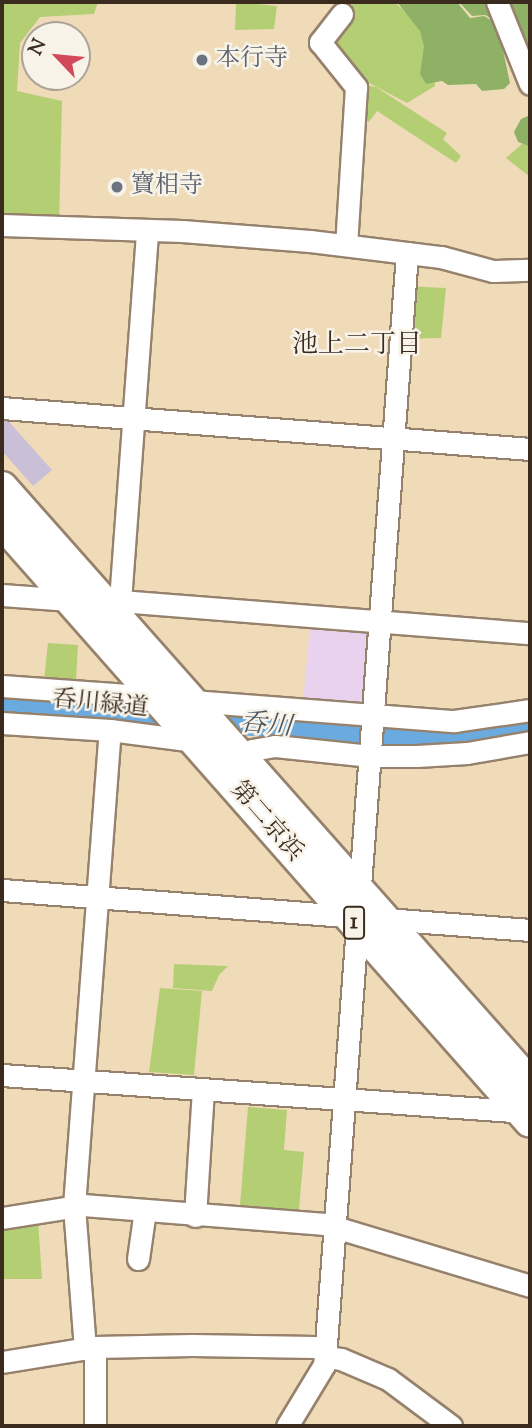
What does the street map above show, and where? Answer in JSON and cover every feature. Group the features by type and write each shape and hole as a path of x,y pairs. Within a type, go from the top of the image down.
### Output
{"highway":[{"name":"第二京浜","path":"2,487 115,605 192,720 362,914 530,1083"},
{"name":"第二京浜","path":"2,523 158,700 232,747 362,914 527,1115"}],"street":[{"path":"497,2 530,84"},
{"path":"342,13 320,42 356,87 346,245"},
{"path":"2,225 147,231 346,245 441,257 478,270 530,270"},
{"path":"147,231 133,420 115,605 530,633"},
{"path":"287,1426 324,1365 344,1100 362,914 371,717 407,253"},
{"path":"2,408 530,449"},
{"path":"2,595 70,600"},
{"path":"2,686 158,700"},
{"name":"呑川緑道","path":"2,723 110,730 192,720 371,717 454,721 530,709"},
{"path":"94,1426 90,1348 74,1206 110,730"},
{"path":"232,747 251,750 275,746 443,755 530,742"},
{"path":"2,890 362,914 530,930"},
{"path":"2,1075 527,1115"},
{"path":"195,1216 203,1090"},
{"path":"2,1218 74,1206 334,1227 530,1286"},
{"path":"138,1259 145,1210"},
{"path":"2,1362 90,1348 219,1345 315,1347 325,1354 388,1380 451,1426"}],"shaded area":[{"path":"2,414 52,470 33,486 2,451"},
{"path":"310,625 373,631 366,708 303,704"}],"green space":[{"path":"2,2 98,2 94,14 40,17 37,21 21,21 17,91 62,101 59,226 2,221"},
{"path":"236,2 277,6 274,29 235,30"},
{"path":"353,2 394,2 419,24 429,41 435,86 407,103 367,82 336,45"},
{"path":"397,2 457,2 470,18 484,16 491,20 501,41 510,83 504,89 482,91 476,84 448,85 442,81 426,84 420,74 424,46 420,31"},
{"path":"459,2 530,2 530,45 522,47 501,36 492,19 485,15 472,16"},
{"path":"363,85 376,87 447,133 443,139 461,156 456,163 377,111 369,122 360,117"},
{"path":"530,115 529,146 518,142 514,132 521,119"},
{"path":"530,137 530,177 506,158"},
{"path":"405,286 446,288 441,338 401,339"},
{"path":"48,643 78,645 76,681 44,680"},
{"path":"174,964 228,966 219,975 212,991 173,988"},
{"path":"160,988 202,991 194,1075 149,1072"},
{"path":"248,1107 287,1110 284,1150 304,1152 299,1210 240,1205"},
{"path":"38,1220 42,1279 2,1279 2,1224"}],"water":[{"name":"呑川","path":"2,697 107,705 121,703 530,714 530,738 398,747 120,726 106,720 2,712"}],"place":[{"name":"本行寺","path":"202,60"},
{"name":"寶相寺","path":"117,187"}],"district":[{"name":"池上二丁目","path":"357,346"}]}
